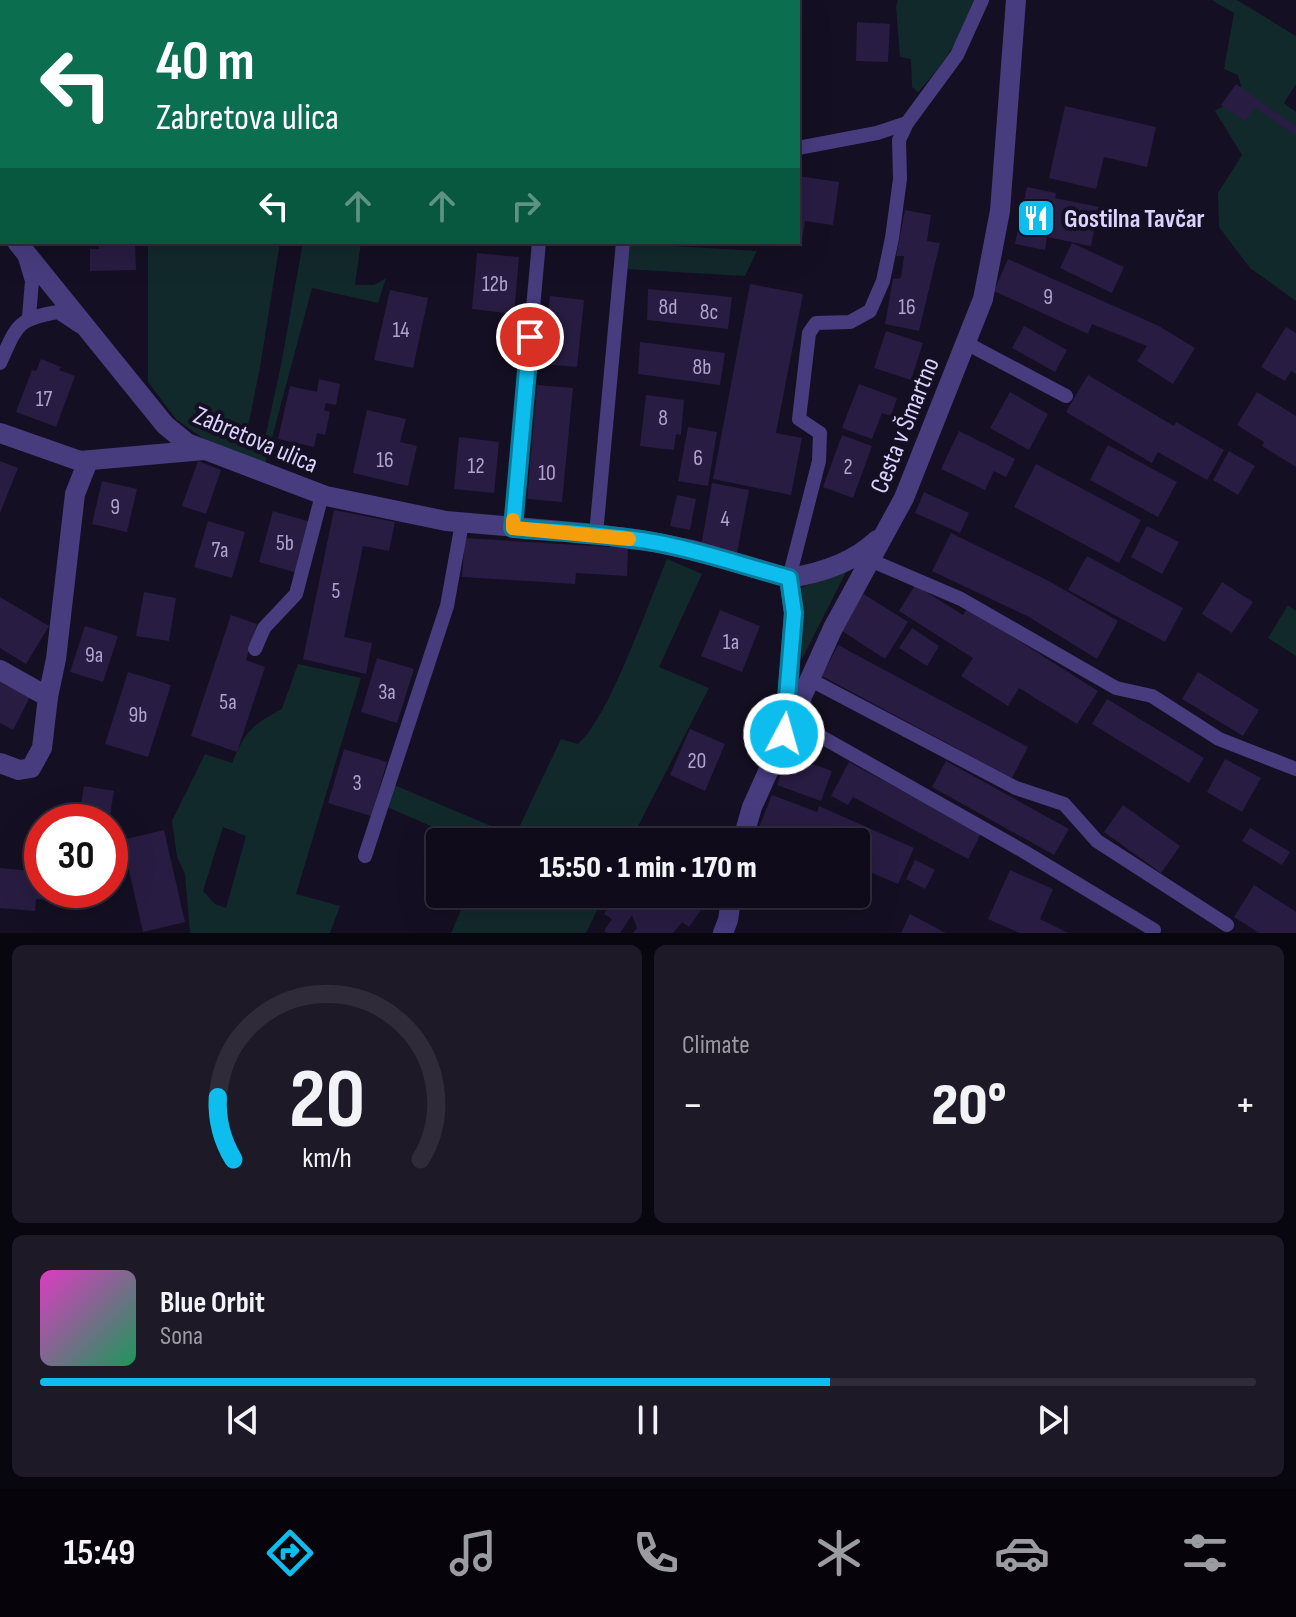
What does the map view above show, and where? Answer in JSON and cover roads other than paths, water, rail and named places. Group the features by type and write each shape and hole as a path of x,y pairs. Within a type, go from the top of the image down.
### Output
{"street":[{"name":"Cesta v Šmartno","path":"746,828 752,807 833,628 904,498 983,299 1000,211 1016,0"},
{"name":"Zabretova ulica","path":"20,244 165,425 187,443 322,495 462,523 596,534 693,550 789,578"},
{"path":"0,433 80,461 204,450"},
{"path":"0,763 19,770 31,768 42,748 56,659 75,494 88,461"},
{"path":"787,727 794,613 789,578 815,574 865,552 886,532"},
{"path":"0,670 48,697"},
{"path":"723,933 730,908"}],"lane":[{"path":"789,578 819,461 820,433 799,419 809,333 816,323 850,322 870,311 883,281 892,238 900,179 899,140 907,123 957,55 982,0"},
{"path":"800,148 877,133 907,123"},
{"path":"19,244 32,281 29,317"},
{"path":"513,528 539,244"},
{"path":"596,534 623,244"},
{"path":"0,363 13,334 29,317 58,312 93,335"},
{"path":"966,343 1066,396"},
{"path":"255,649 264,628 296,594 322,495"},
{"path":"365,856 447,606 462,523"},
{"path":"870,560 961,599 1116,688 1152,696 1219,739 1296,769"},
{"path":"809,679 1016,788 1064,804 1097,841 1227,925"},
{"path":"787,727 1023,851 1154,930"}],"place":[{"name":"Gostilna Tavčar","path":"1036,218"}]}
